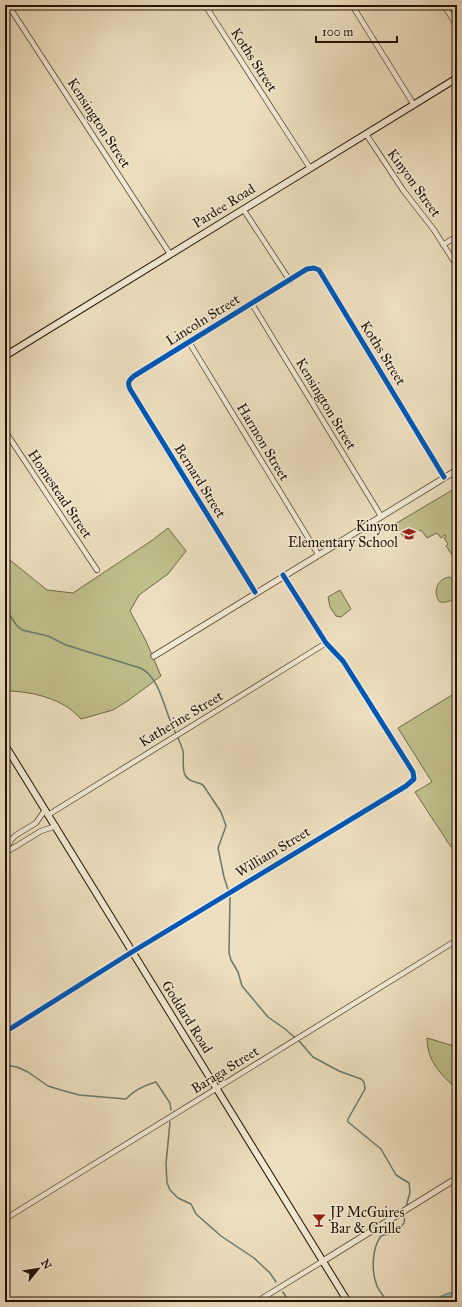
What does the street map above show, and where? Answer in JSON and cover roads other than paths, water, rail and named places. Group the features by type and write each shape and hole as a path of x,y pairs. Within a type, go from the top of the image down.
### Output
{"main road":[{"name":"Pardee Road","path":"6,354 457,78"},
{"name":"Goddard Road","path":"5,745 348,1302"}],"street":[{"name":"Kensington Street","path":"8,5 170,254"},
{"name":"Koths Street","path":"205,5 310,168"},
{"path":"352,5 414,105"},
{"path":"444,5 457,26"},
{"name":"Kinyon Street","path":"366,134 403,190 434,230 457,266"},
{"path":"243,209 290,281"},
{"path":"443,245 457,236"},
{"name":"Koths Street","path":"290,281 309,268 319,270 444,478"},
{"name":"Lincoln Street","path":"129,380 290,281"},
{"name":"Kensington Street","path":"252,304 381,516"},
{"name":"Harmon Street","path":"189,342 318,554"},
{"name":"Bernard Street","path":"129,380 130,390 255,592"},
{"name":"Homestead Street","path":"5,431 97,570"},
{"path":"154,656 255,592 457,470"},
{"path":"283,575 326,644"},
{"name":"Katherine Street","path":"5,853 11,840 16,835 36,823 46,812 183,732 326,644"},
{"name":"William Street","path":"5,1032 132,952 406,786 414,779 413,772 343,661 326,644"},
{"name":"Katherine Street","path":"5,853 42,832 56,826"},
{"name":"Baraga Street","path":"5,1219 457,940"},
{"path":"256,1302 457,1178"}],"water":[{"path":"457,1291 457,1302 433,1302 441,1296"}],"waterway":[{"path":"5,608 17,626 22,630 48,636 66,645 140,668 146,672 156,684 182,747 185,775 191,781 203,785 221,812 226,826 218,848 224,877 230,896 229,953 238,972 242,986 268,1017 300,1042 313,1057 339,1071 361,1079 364,1082 365,1089 348,1119 348,1122 381,1149 396,1175 409,1183 410,1192 406,1207"},
{"path":"5,1065 17,1067 28,1072 48,1086 79,1095 126,1099 140,1088 156,1082 170,1103 171,1110"},
{"path":"170,1122 166,1164 167,1183 170,1190 178,1198 191,1204 196,1214 221,1236 254,1258 270,1273 276,1282"},
{"path":"387,1302 375,1280 373,1267 374,1253 381,1236 394,1232 402,1226 404,1223 405,1213"},
{"path":"283,1292 289,1302"}],"place":[{"name":"Kinyon Elementary School","path":"409,534"},
{"name":"JP McGuires Bar & Grille","path":"319,1220"}]}
